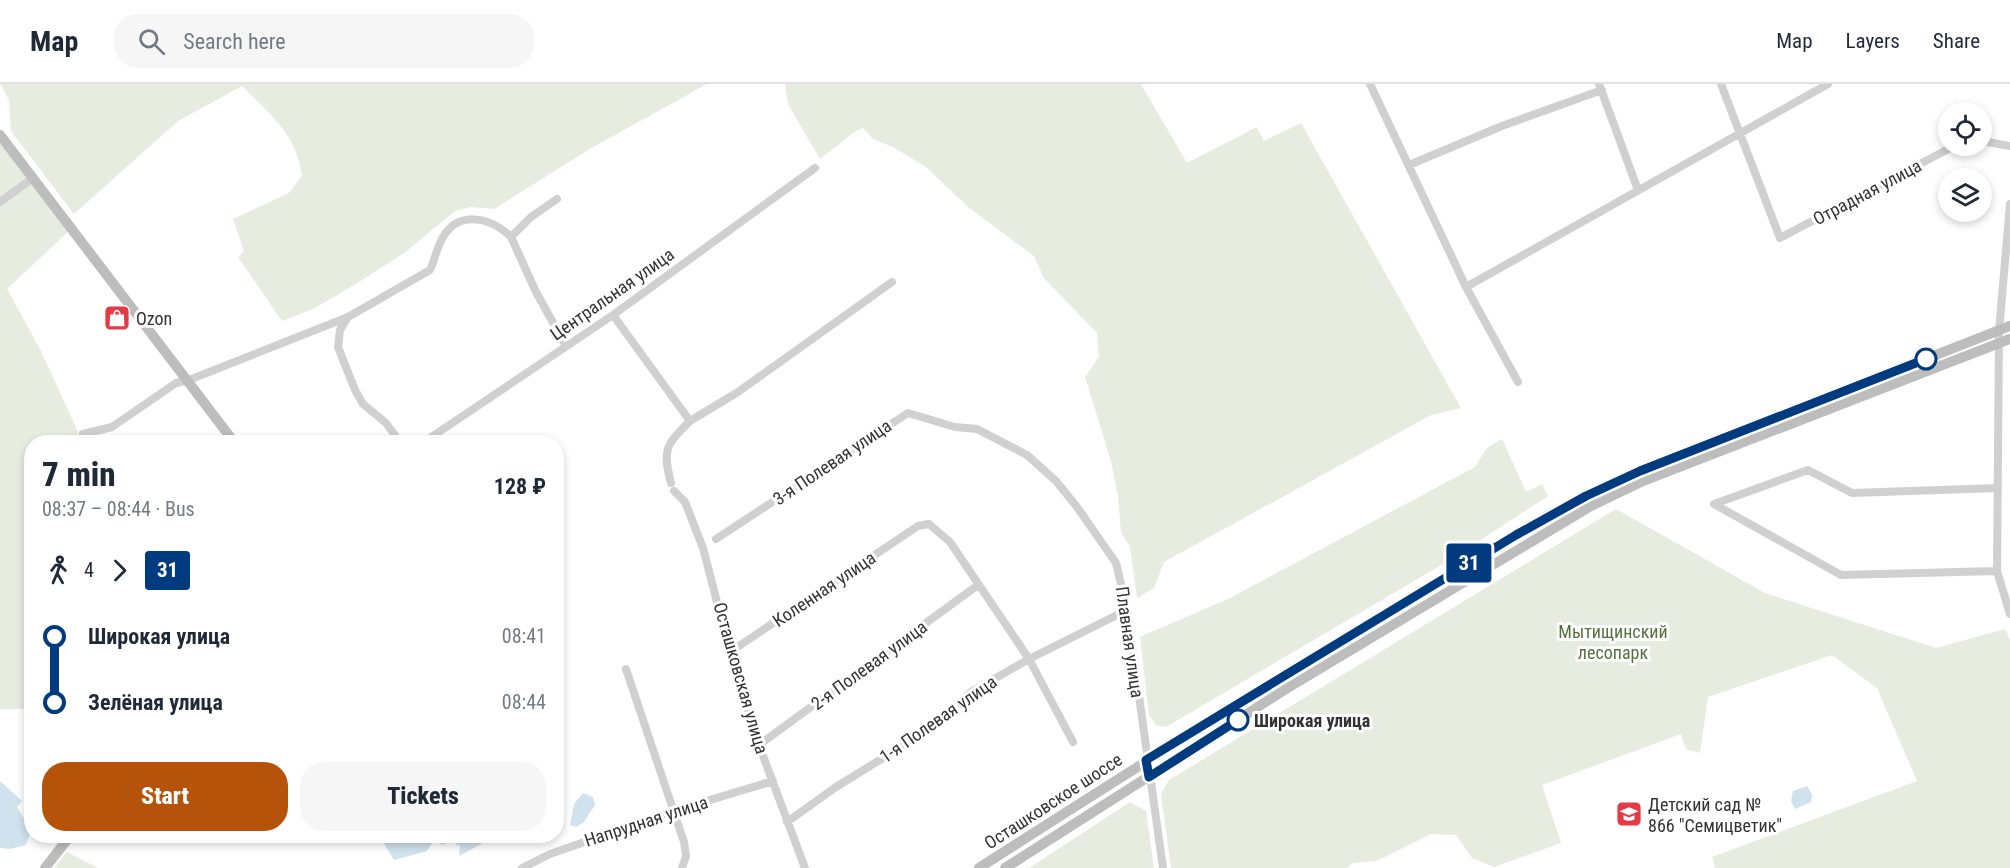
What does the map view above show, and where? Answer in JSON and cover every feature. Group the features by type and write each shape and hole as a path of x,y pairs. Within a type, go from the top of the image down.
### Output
{"main road":[{"path":"0,135 229,435"},
{"name":"Осташковское шоссе","path":"979,868 1146,760 1516,535 1586,496 1640,471 2010,326"},
{"name":"Осташковское шоссе","path":"1005,868 1286,689 1591,506 1643,481 2005,341"},
{"path":"45,868 64,843"}],"street":[{"path":"1370,84 1466,287 1518,382"},
{"path":"1721,84 1739,134"},
{"path":"1466,287 1828,84"},
{"path":"1409,165 1601,87 1638,190"},
{"name":"Отрадная улица","path":"1739,134 1780,238 1938,154"},
{"path":"1992,143 2010,146"},
{"name":"Центральная улица","path":"434,435 613,315 815,168"},
{"path":"0,202 33,178"},
{"path":"511,237 531,218 557,199"},
{"path":"2010,204 1999,331 2005,341 1998,488 1997,571 2010,614"},
{"path":"83,434 112,427 176,383 189,380 348,316 430,270 441,241 454,225 474,218 498,225 511,237 536,292 566,346"},
{"name":"Осташковская улица","path":"805,868 759,745 730,652 703,548 685,502 673,487 665,461 666,451 670,442 690,421 738,392 892,282"},
{"path":"613,315 690,421"},
{"path":"348,316 340,330 338,347 343,363 363,404 386,423 395,435"},
{"name":"3-я Полевая улица","path":"716,539 908,413 955,427"},
{"name":"Плавная улица","path":"955,427 977,429 1004,441 1027,455 1056,481 1116,563 1127,610 1146,760 1163,868"},
{"path":"1997,571 1841,575 1714,504 1808,470 1852,494 1998,488"},
{"name":"Коленная улица","path":"730,652 918,526 929,524 950,542 978,585"},
{"path":"978,585 1029,659 1072,742"},
{"name":"2-я Полевая улица","path":"759,745 978,585"},
{"name":"1-я Полевая улица","path":"787,822 836,787 930,729 971,692 1029,659 1127,610"},
{"path":"626,669 684,842 686,856 682,868"},
{"name":"Напрудная улица","path":"522,868 550,854 673,811 773,781"}],"green space":[{"path":"0,84 707,84 588,150 494,209 471,207 455,211 404,253 359,282 315,308 282,321 238,257 244,251 233,219 289,193 302,176 294,149 281,126 242,86 178,121 74,214 11,131 9,100"},
{"path":"785,84 1141,84 1187,163 1257,127 1264,141 1301,123 1461,408 1431,415 1164,562 1154,588 1137,598 1130,547 1121,532 1118,496 1111,461 1085,377 1099,357 1097,333 1044,278 1034,256 968,207 926,167 893,147 873,139 863,128 857,130 820,159 788,104"},
{"path":"0,140 70,230 7,289 40,349 78,435 24,435 24,709 0,709"},
{"path":"1502,439 1526,492 1542,484 1548,496 1448,561 1166,727 1156,725 1149,715 1140,637 1230,598 1475,467 1487,448"},
{"name":"Мытищинский лесопарк","path":"1616,509 1765,593 1936,648 2005,629 2010,640 2010,868 1715,868 1712,857 1917,781 1877,688 1832,655 1708,697 1700,753 1686,749 1681,734 1542,785 1561,843 1494,867 1472,858 1456,835 1431,834 1377,861 1353,863 1347,868 1171,868 1161,794 1169,780"},
{"path":"1130,802 1146,811 1154,868 1029,868"},
{"path":"67,852 98,868 54,868"}],"water":[{"path":"0,781 22,801 17,807 24,818 24,843 27,843 10,849 0,848"},
{"path":"1807,786 1812,795 1811,802 1795,809 1791,801 1793,791"},
{"path":"583,793 593,797 595,805 583,823 576,827 570,825 574,804"},
{"path":"384,843 432,843 427,851 394,860"},
{"path":"454,843 483,843 459,856 460,846"}],"bus line":[{"name":"31","path":"1238,720 1149,777 1146,760 1516,535 1586,496 1640,471 1926,359"}],"place":[{"name":"Ozon","path":"117,318"},
{"name":"Широкая улица","path":"1238,720"},
{"name":"Детский сад № 866 \"Семицветик\"","path":"1629,814"}]}
